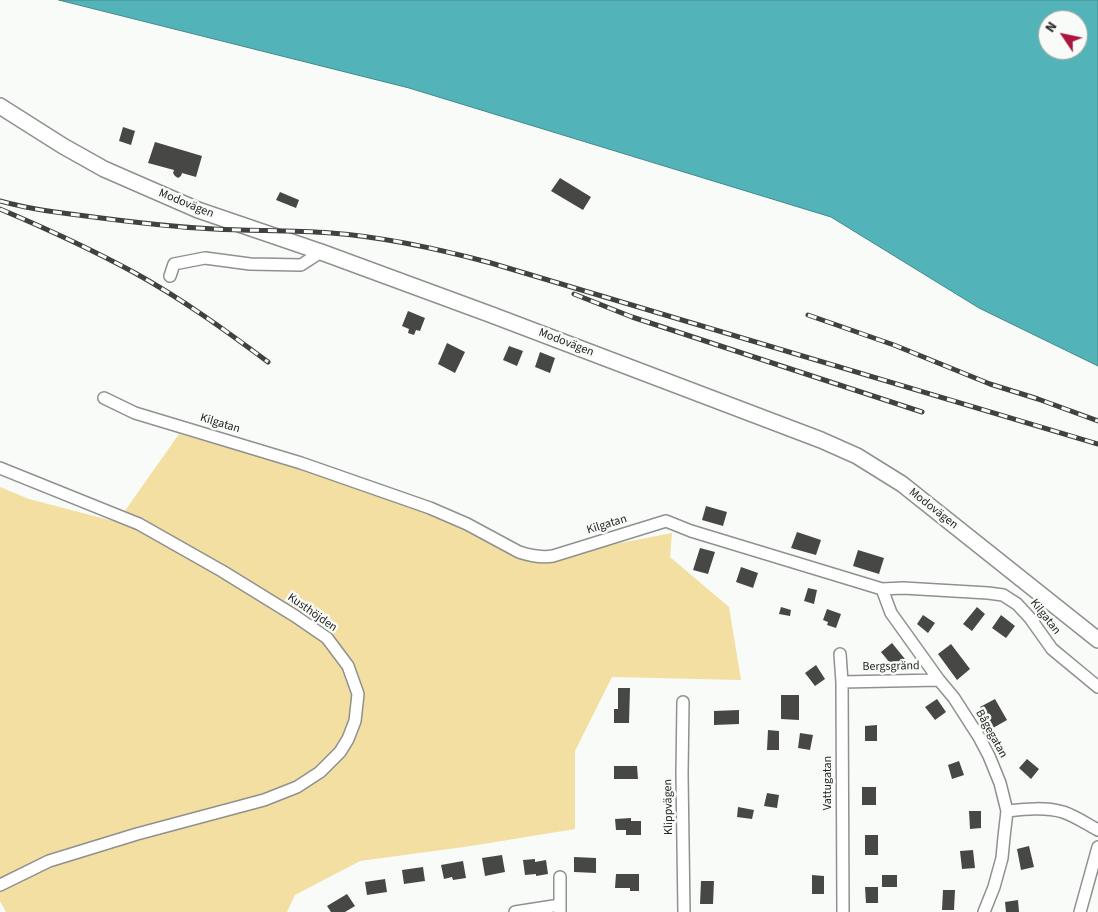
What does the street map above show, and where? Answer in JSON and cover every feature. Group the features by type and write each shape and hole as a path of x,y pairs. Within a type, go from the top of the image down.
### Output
{"main road":[{"name":"Modovägen","path":"0,106 63,146 104,169 198,210 321,252 492,315 821,440 856,456 902,484 1098,640"}],"street":[{"path":"170,276 174,264 205,258 250,264 300,264 321,252"},
{"name":"Kilgatan","path":"104,398 135,413 301,463 430,508 467,524 528,555 544,558 553,556 666,521 691,531 882,589 903,588 1003,595 1018,604 1052,649 1098,687"},
{"name":"Kusthöjden","path":"0,468 139,524 222,571 295,616 327,638 348,666 358,694 355,721 348,739 340,752 320,772 297,787 264,800 137,834 50,861 0,885"},
{"name":"Bågegatan","path":"882,589 891,613 954,698 979,737 1000,783 1007,810 1002,858 994,887 984,912"},
{"name":"Vattugatan","path":"840,654 842,682 843,912"},
{"name":"Bergsgränd","path":"842,682 939,680"},
{"name":"Klippvägen","path":"682,702 684,912"},
{"path":"1007,810 1028,809 1064,812 1098,830"},
{"path":"1080,912 1098,848"},
{"path":"515,912 560,909 560,877"}],"shaded area":[{"path":"179,434 256,455 430,508 519,552 553,556 672,533 670,557 729,607 741,680 612,677 575,751 575,829 471,846 360,861 295,895 287,912 6,912 0,901 0,487 29,499 117,522"}],"water":[{"path":"59,0 1098,0 1098,366 979,308 831,217 409,88"}],"building":[{"path":"123,127 135,131 131,145 119,141"},
{"path":"155,142 202,156 196,177 182,173 178,178 173,173 174,170 148,163"},
{"path":"560,178 591,197 583,210 551,191"},
{"path":"280,192 299,200 296,208 276,200"},
{"path":"408,311 425,318 420,331 416,330 414,335 408,333 409,329 402,326"},
{"path":"447,343 465,352 455,373 438,364"},
{"path":"509,346 523,351 517,366 503,360"},
{"path":"540,352 555,358 550,373 535,367"},
{"path":"706,506 727,512 723,526 702,520"},
{"path":"797,532 821,540 816,555 791,548"},
{"path":"700,548 715,552 708,574 693,570"},
{"path":"858,550 884,558 879,574 853,566"},
{"path":"741,567 758,573 753,588 736,582"},
{"path":"808,588 817,590 814,604 804,601"},
{"path":"781,607 791,610 790,616 779,614"},
{"path":"977,607 985,614 972,631 963,624"},
{"path":"827,609 841,614 836,628 827,625 828,622 823,620"},
{"path":"923,615 935,623 928,633 917,624"},
{"path":"1001,615 1015,626 1006,638 992,628"},
{"path":"892,643 905,659 894,668 881,652"},
{"path":"951,644 970,669 957,680 938,654"},
{"path":"816,665 825,679 815,686 805,673"},
{"path":"618,688 630,688 629,723 614,723 614,709 618,709"},
{"path":"781,695 799,695 799,720 781,719"},
{"path":"937,699 946,712 935,720 925,707"},
{"path":"995,699 1007,720 993,728 980,707"},
{"path":"739,710 739,724 714,725 714,711"},
{"path":"877,725 877,741 865,741 865,726"},
{"path":"768,730 779,731 779,750 767,750"},
{"path":"800,733 813,735 810,750 798,748"},
{"path":"1027,759 1039,769 1031,779 1019,768"},
{"path":"959,761 964,775 952,779 948,765"},
{"path":"614,766 637,766 638,779 614,779"},
{"path":"862,787 876,787 876,805 862,805"},
{"path":"767,793 779,795 777,808 764,806"},
{"path":"738,807 754,810 752,819 737,817"},
{"path":"969,811 981,811 981,828 970,829"},
{"path":"631,818 631,821 641,821 641,835 626,835 626,830 616,830 615,819"},
{"path":"865,835 878,835 878,855 865,855"},
{"path":"1029,846 1034,867 1021,870 1017,849"},
{"path":"973,850 975,868 962,869 960,851"},
{"path":"502,855 505,872 485,876 482,858"},
{"path":"574,857 596,858 596,873 574,872"},
{"path":"535,859 535,862 546,860 548,874 525,875 523,860"},
{"path":"463,861 466,878 453,880 452,877 444,879 441,865"},
{"path":"423,867 425,881 404,884 402,870"},
{"path":"616,874 639,874 639,891 630,891 630,888 615,888"},
{"path":"812,875 824,876 824,894 812,894"},
{"path":"882,875 897,875 897,887 882,887"},
{"path":"385,879 387,892 367,895 365,882"},
{"path":"701,881 714,881 713,904 700,904"},
{"path":"865,887 878,887 878,903 866,903"},
{"path":"943,890 955,890 954,910 942,910"},
{"path":"347,894 355,906 345,912 331,912 327,906"},
{"path":"1018,900 1019,912 1006,912 1005,902"}],"railway":[{"path":"0,201 48,211 146,224 214,229 331,233 371,237 432,248 491,263 1098,444"},
{"path":"0,209 68,239 135,273 203,315 268,362"},
{"path":"574,294 632,317 922,412"},
{"path":"808,315 894,345 990,384 1098,421"}]}
